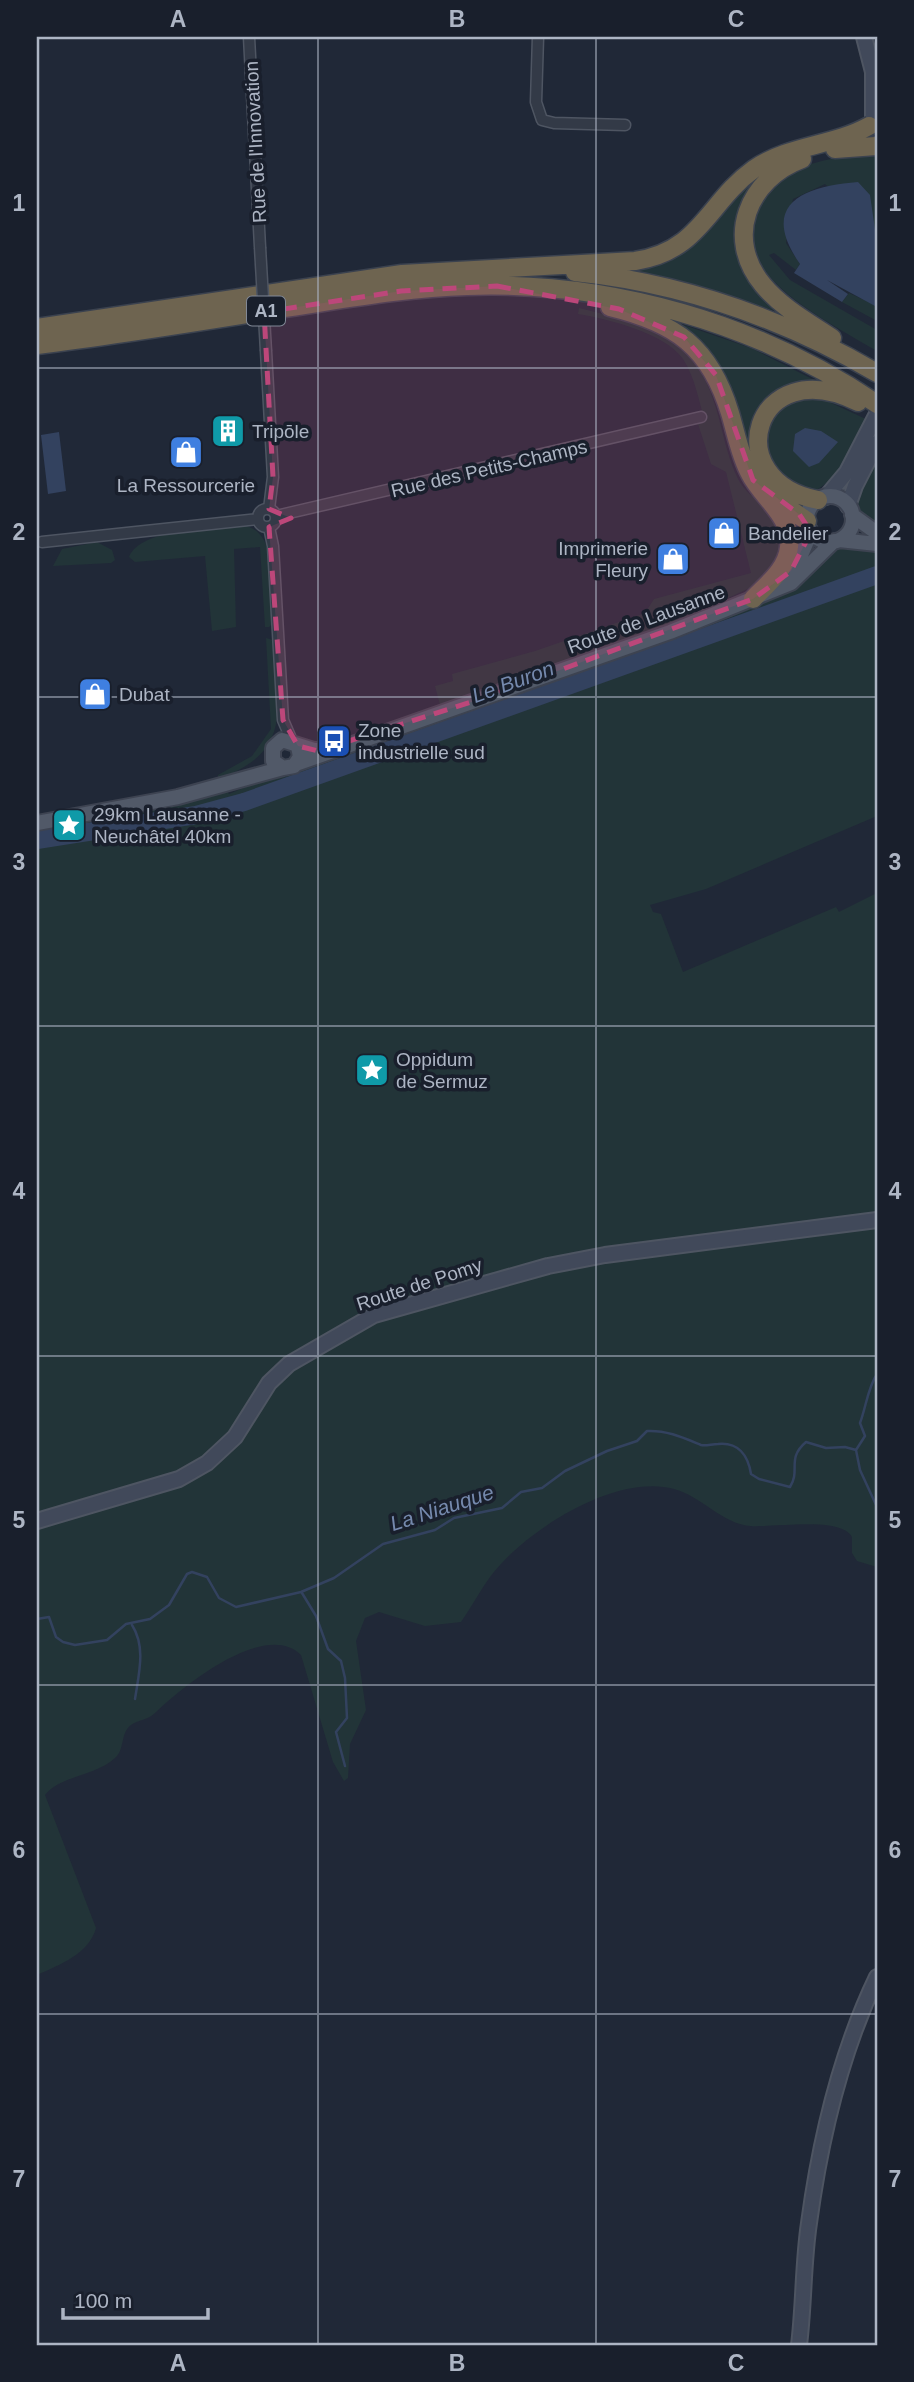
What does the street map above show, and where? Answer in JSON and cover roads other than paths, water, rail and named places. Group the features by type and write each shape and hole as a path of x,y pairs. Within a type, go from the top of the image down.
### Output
{"highway":[{"path":"473,269 635,261 665,254 694,235 736,185 756,168 789,152 855,134 873,120"},
{"path":"877,146 840,148 781,168 756,191 744,225 745,249 763,285 785,306 877,372"},
{"name":"A1","path":"37,328 363,279 473,269 570,272 663,287 765,318 850,355"},
{"path":"497,286 619,309 661,324 684,337 701,353 716,374 753,480 786,524 790,545 783,566 753,598"},
{"name":"A1","path":"37,345 375,295 497,286 582,292 682,313 757,339 835,385 877,404"},
{"path":"37,318 109,318"},
{"path":"822,498 793,493 771,476 759,452 758,434 766,413 781,397 807,388 835,385 877,413"},
{"path":"753,480 809,526"}],"main road":[{"path":"877,533 865,527 840,499 822,498 809,511 809,526 821,540 877,544"},
{"path":"837,540 851,527 850,510"},
{"name":"Route de Lausanne","path":"770,591 798,562 809,526"},
{"name":"Route de Lausanne","path":"37,823 160,801 289,766 650,639 799,578 837,540"},
{"path":"282,740 295,744 300,757 289,766 273,761 274,747 282,740"},
{"name":"Route de Lausanne","path":"295,744 318,751 336,749"},
{"name":"Route de Lausanne","path":"225,784 259,764 274,747"}],"street":[{"name":"Rue de l'Innovation","path":"249,37 273,487 272,512"},
{"path":"538,37 536,102 542,120 554,123 625,125"},
{"path":"864,37 875,76 871,139 877,146"},
{"path":"822,498 847,472 877,413"},
{"name":"Rue des Petits-Champs","path":"272,512 701,417"},
{"path":"850,510 877,443"},
{"path":"262,510 272,512 275,523 269,527 261,525 258,519 262,510"},
{"path":"42,542 258,519"},
{"path":"269,527 273,546 283,719 274,747"},
{"path":"283,719 295,744"},
{"name":"Route de Pomy","path":"37,1521 179,1479 207,1463 235,1437 269,1383 289,1364 373,1315 548,1266 605,1255 877,1220"},
{"path":"799,2345 809,2224 825,2138 855,2032 877,1977"}],"water":[{"path":"858,182 870,195 877,243 875,306 827,280 848,294 842,302 794,273 800,264 788,243 784,226 786,213 793,202 805,194 820,188"},
{"path":"805,428 821,431 838,442 819,463 809,467 793,451 795,434"},
{"path":"59,432 66,491 48,494 41,435"}],"waterway":[{"name":"Le Buron","path":"37,840 196,815 244,802 877,575"},
{"path":"877,1374 860,1423 865,1436 856,1450 860,1470 877,1507"},
{"name":"La Niauque","path":"37,1619 49,1617 56,1637 63,1642 75,1645 107,1640 126,1624 150,1619 169,1605 187,1574 192,1572 207,1577 219,1598 236,1607 301,1592 334,1578 383,1544 435,1530 454,1518 502,1508 521,1492 542,1488 565,1471 607,1451 637,1441 647,1431 668,1433 701,1445 731,1445 745,1456 751,1474 759,1479 790,1487 795,1459 806,1442 826,1448 845,1447 856,1450"},
{"path":"302,1593 316,1616 328,1649 341,1661 345,1678 347,1718 336,1732 345,1766"},
{"path":"132,1625 140,1651 135,1699"}],"place":[{"name":"Tripōle","path":"228,431"},
{"name":"La Ressourcerie","path":"186,452"},
{"name":"Bandelier","path":"724,533"},
{"name":"Imprimerie Fleury","path":"673,559"},
{"name":"Dubat","path":"95,694"},
{"name":"Zone industrielle sud","path":"334,741"},
{"name":"29km Lausanne - Neuchâtel 40km","path":"69,825"},
{"name":"Oppidum de Sermuz","path":"372,1070"}]}
